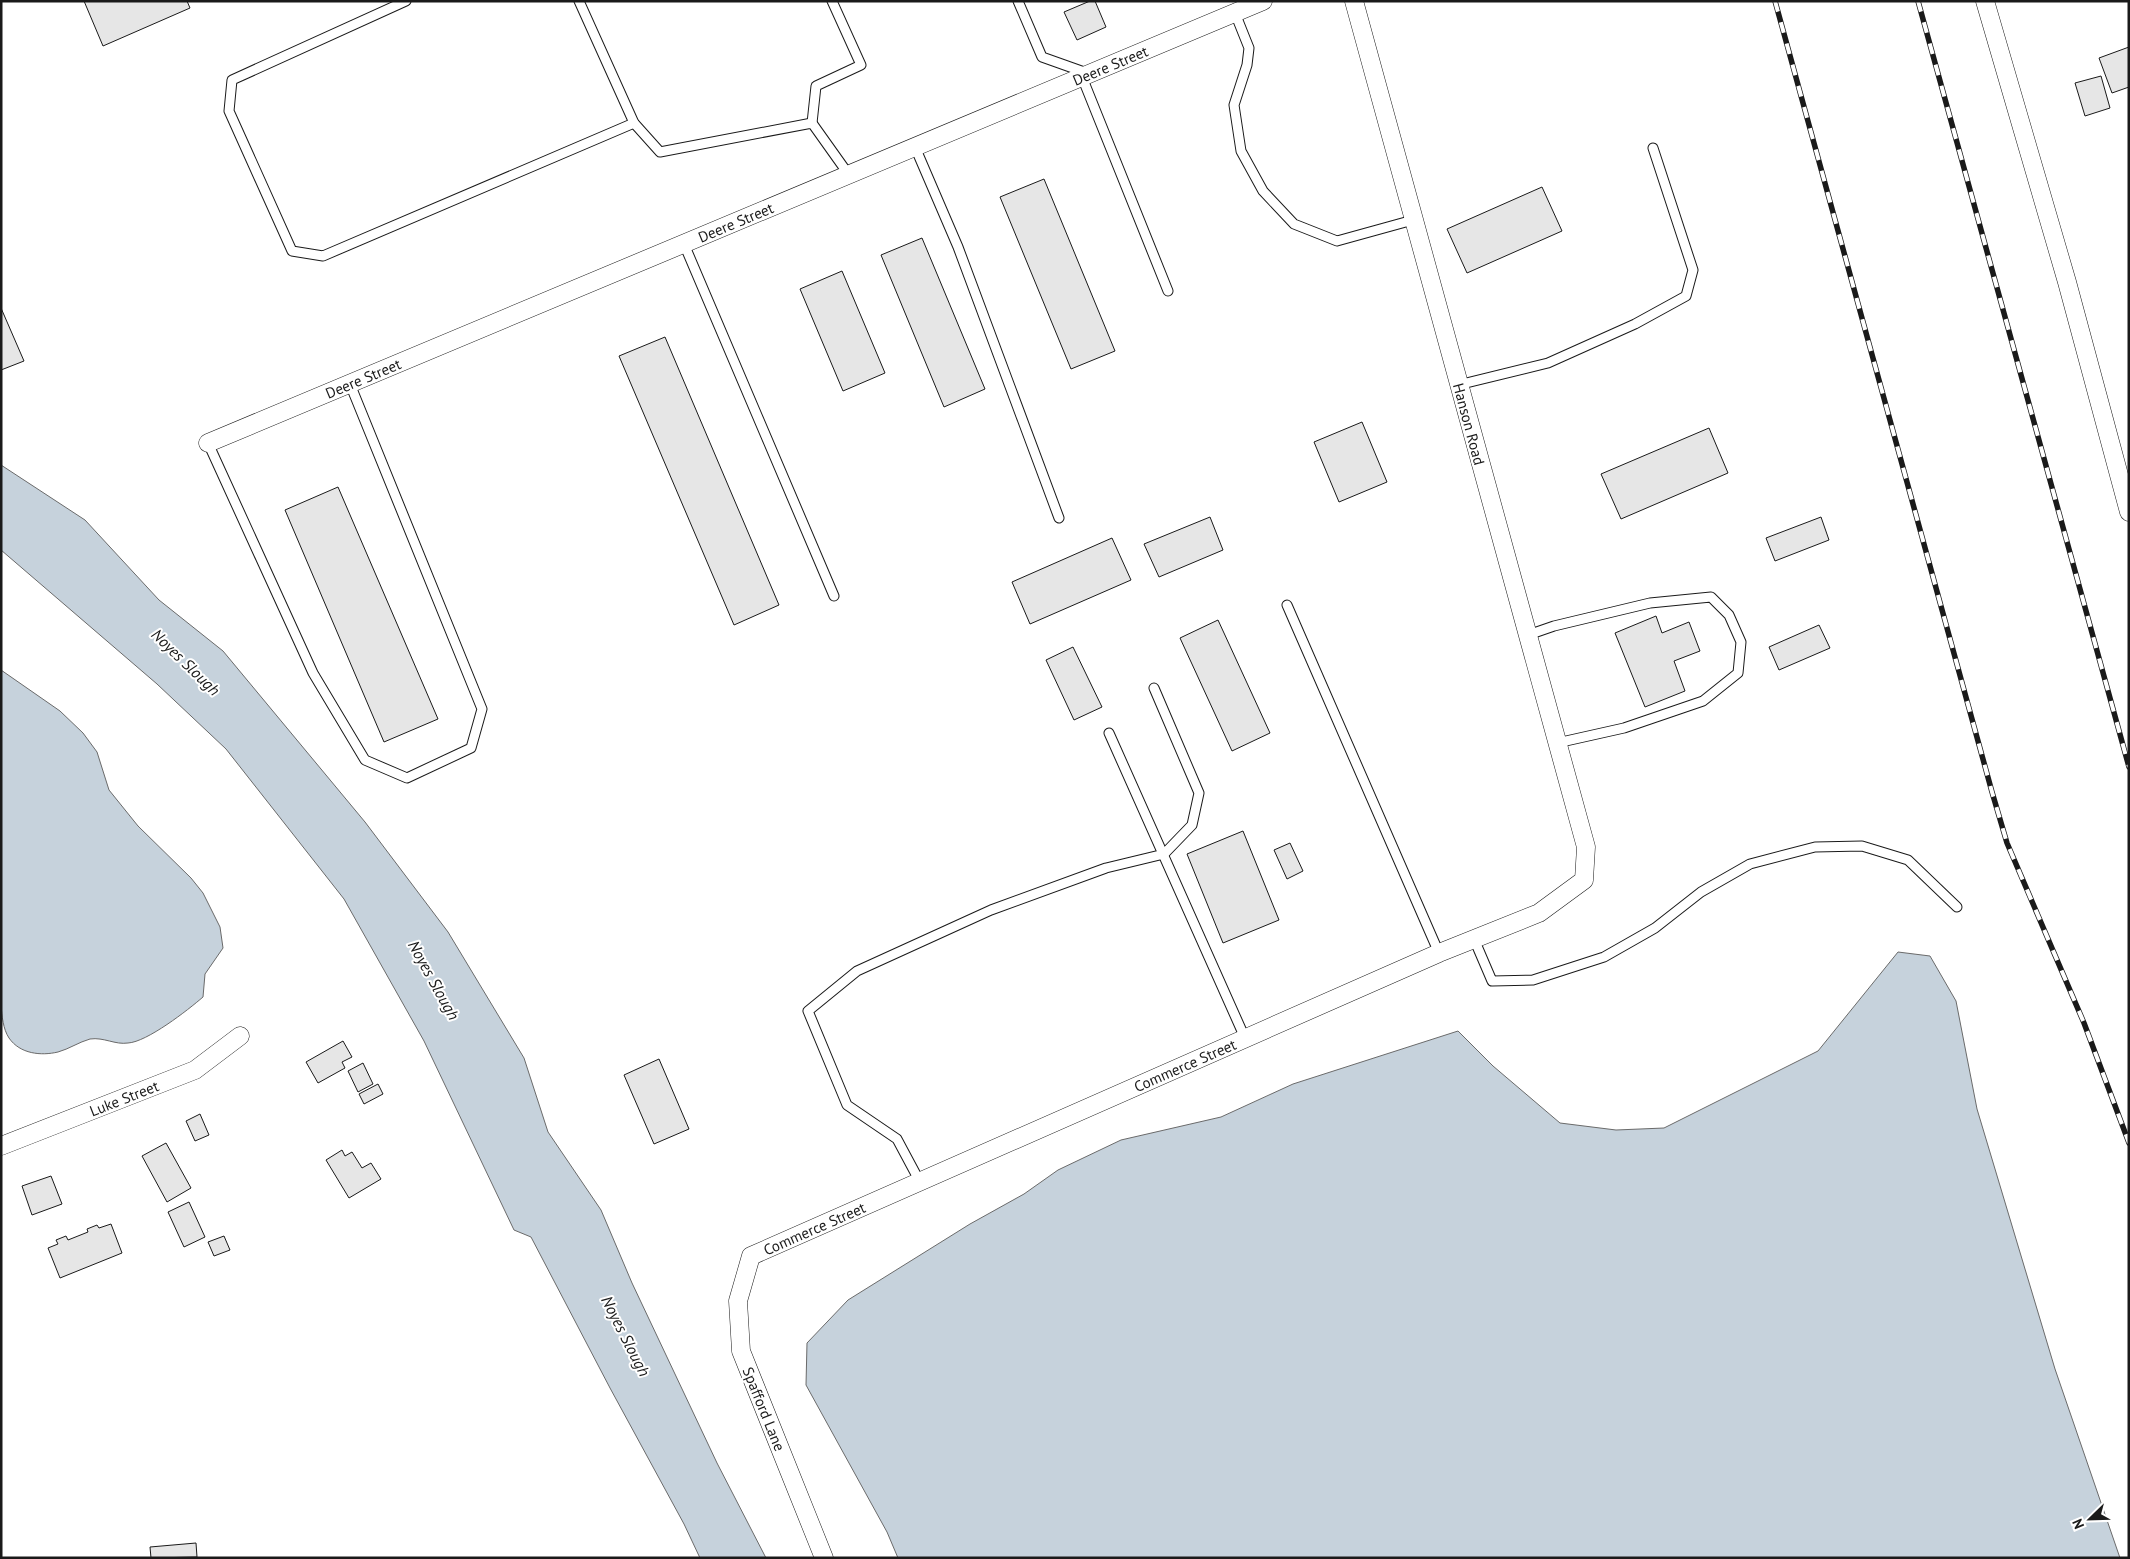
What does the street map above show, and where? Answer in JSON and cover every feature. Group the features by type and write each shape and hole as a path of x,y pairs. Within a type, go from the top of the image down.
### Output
{"street":[{"name":"Deere Street","path":"208,443 1263,1"},
{"name":"Hanson Road","path":"1354,1 1586,847"},
{"path":"1985,1 2067,282 2129,512"},
{"name":"Commerce Street","path":"752,1256 1439,952 1539,912 1584,880 1586,847"},
{"name":"Luke Street","path":"1,1146 195,1070 240,1036"},
{"name":"Spafford Lane","path":"752,1256 738,1301 741,1351 824,1558"}],"lane":[{"path":"406,1 232,80 230,111 292,251 323,256 634,123"},
{"path":"579,1 634,123 660,152 812,123"},
{"path":"832,1 861,65 816,86 812,123 849,175"},
{"path":"1018,1 1042,57 1086,76 1168,291"},
{"path":"1235,13 1249,48 1247,65 1234,105 1241,150 1263,191 1294,224 1337,241 1413,220"},
{"path":"915,147 958,247 1059,518"},
{"path":"1458,385 1548,363 1635,324 1686,296 1693,270 1652,148"},
{"path":"684,244 834,596"},
{"path":"208,443 313,673 365,760 408,778 471,748 482,709 350,384"},
{"path":"1528,635 1650,603 1711,597 1729,615 1741,642 1738,673 1703,702 1624,728 1558,743"},
{"path":"1287,605 1439,952"},
{"path":"920,1182 897,1139 847,1105 808,1011 857,971 991,910 1106,868 1164,854 1192,825 1200,792 1154,688"},
{"path":"1109,733 1245,1038"},
{"path":"1474,939 1492,981 1533,980 1604,957 1655,928 1701,892 1750,864 1815,846 1862,846 1908,860 1957,907"}],"water":[{"name":"Noyes Slough","path":"1,465 85,520 159,600 223,651 365,822 448,932 524,1058 548,1132 601,1210 632,1283 717,1463 766,1558 700,1558 684,1524 531,1237 514,1230 424,1041 344,899 226,749 157,684 1,550"},
{"path":"1,670 60,711 83,733 97,752 109,790 138,826 191,878 203,893 220,927 223,948 205,974 203,997 167,1024 136,1041 119,1043 90,1039 58,1052 38,1054 19,1048 5,1031 1,1005"},
{"path":"1898,952 1930,956 1956,1001 1977,1109 2055,1369 2120,1558 898,1558 887,1532 806,1385 807,1343 848,1300 970,1224 1024,1194 1058,1170 1121,1140 1221,1117 1293,1084 1458,1031 1493,1066 1560,1123 1616,1130 1664,1128 1818,1051"}],"building":[{"path":"84,1 187,1 190,8 103,46"},
{"path":"1090,1 1095,1 1106,27 1077,40 1064,12"},
{"path":"2129,47 2129,87 2112,93 2099,58"},
{"path":"2101,76 2110,108 2085,116 2075,83"},
{"path":"1044,179 1115,351 1071,369 1000,197"},
{"path":"1542,187 1562,231 1467,273 1447,229"},
{"path":"922,238 985,389 944,407 881,255"},
{"path":"842,271 885,373 843,391 800,289"},
{"path":"1,308 24,361 1,370"},
{"path":"665,337 779,605 734,625 619,356"},
{"path":"1362,422 1387,482 1339,502 1314,442"},
{"path":"1709,428 1728,473 1621,519 1601,474"},
{"path":"338,487 438,719 384,742 285,510"},
{"path":"1210,517 1223,550 1159,577 1144,544"},
{"path":"1821,517 1829,540 1775,561 1766,538"},
{"path":"1112,538 1131,580 1030,624 1012,582"},
{"path":"1656,616 1662,633 1689,622 1700,651 1674,661 1685,691 1645,707 1615,633"},
{"path":"1218,620 1270,733 1232,751 1180,638"},
{"path":"1819,625 1830,648 1779,670 1769,647"},
{"path":"1073,647 1102,707 1074,720 1046,660"},
{"path":"1243,831 1279,920 1223,943 1187,854"},
{"path":"1290,843 1303,871 1287,879 1274,850"},
{"path":"343,1041 352,1057 342,1062 345,1068 318,1083 306,1062"},
{"path":"659,1059 689,1129 654,1144 624,1075"},
{"path":"363,1063 373,1084 358,1092 348,1071"},
{"path":"378,1084 383,1094 364,1104 359,1094"},
{"path":"200,1114 209,1135 195,1141 186,1121"},
{"path":"166,1143 191,1188 167,1202 142,1156"},
{"path":"342,1150 345,1156 352,1152 362,1168 371,1163 381,1179 349,1198 326,1160"},
{"path":"51,1176 62,1204 32,1215 22,1186"},
{"path":"189,1202 205,1237 184,1247 168,1212"},
{"path":"111,1224 122,1253 60,1278 48,1248 58,1244 56,1240 66,1236 68,1240 88,1232 87,1229 97,1225 99,1228"},
{"path":"224,1236 230,1250 214,1256 208,1242"},
{"path":"196,1543 197,1557 151,1558 150,1547"}],"railway":[{"path":"1775,1 2007,843 2084,1023 2129,1143"},
{"path":"1918,1 2129,767"}]}
